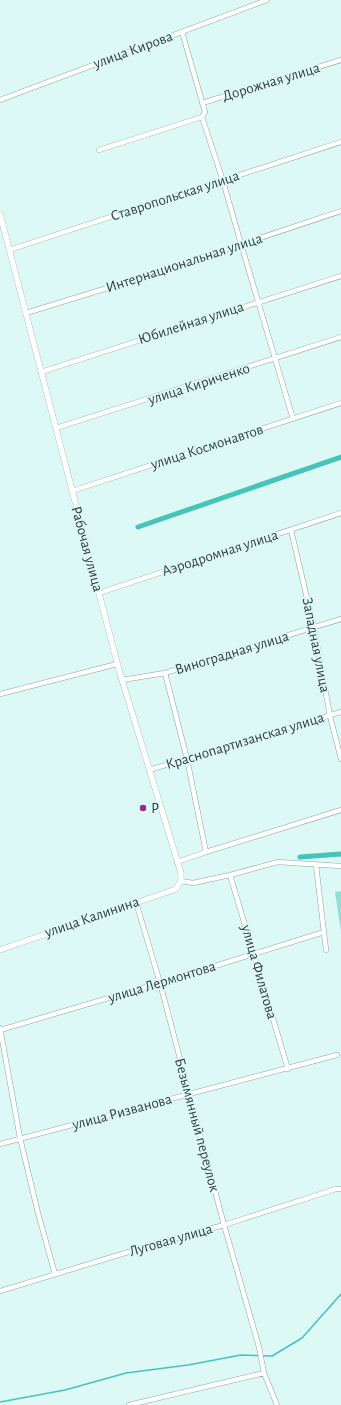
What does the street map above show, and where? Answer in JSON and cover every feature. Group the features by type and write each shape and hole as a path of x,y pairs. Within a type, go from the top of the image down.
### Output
{"street":[{"name":"улица Кирова","path":"0,100 267,0"},
{"path":"99,150 202,117 205,112 182,32"},
{"name":"Дорожная улица","path":"202,103 341,60"},
{"path":"202,117 223,180 293,419"},
{"name":"Ставропольская улица","path":"9,250 341,142"},
{"name":"Интернациональная улица","path":"26,313 143,277 341,211"},
{"name":"Рабочая улица","path":"0,214 117,664 181,873 181,881"},
{"name":"Юбилейная улица","path":"41,372 258,301 341,276"},
{"name":"улица Кириченко","path":"56,428 341,337"},
{"name":"улица Космонавтов","path":"72,491 341,403"},
{"name":"Аэродромная улица","path":"99,593 341,513"},
{"name":"Западная улица","path":"291,530 314,628 330,716 341,759"},
{"name":"Виноградная улица","path":"122,680 165,673 341,619"},
{"path":"0,694 117,664"},
{"path":"165,673 187,759 206,852"},
{"name":"Краснопартизанская улица","path":"149,770 341,712"},
{"path":"177,862 341,810"},
{"path":"181,881 193,883 278,862 341,866"},
{"path":"316,865 326,950"},
{"name":"улица Филатова","path":"230,875 288,1069"},
{"name":"улица Калинина","path":"0,950 176,889 181,881"},
{"name":"Безымянный переулок","path":"136,902 160,983 224,1225 259,1347 264,1373 278,1405"},
{"name":"улица Лермонтова","path":"0,1029 160,983 324,932"},
{"path":"0,1029 20,1138 38,1213 55,1274"},
{"name":"улица Ризванова","path":"0,1144 337,1056"},
{"name":"Луговая улица","path":"0,1290 224,1225 341,1189"},
{"path":"129,1405 264,1373"}],"shaded area":[{"path":"341,891 341,932 335,892"}],"waterway":[{"path":"138,527 341,457"},
{"path":"300,857 341,854"},
{"path":"0,1402 65,1390 126,1373 188,1365 241,1355 272,1356 302,1338 341,1294"}],"place":[{"name":"Р","path":"143,808"}]}
